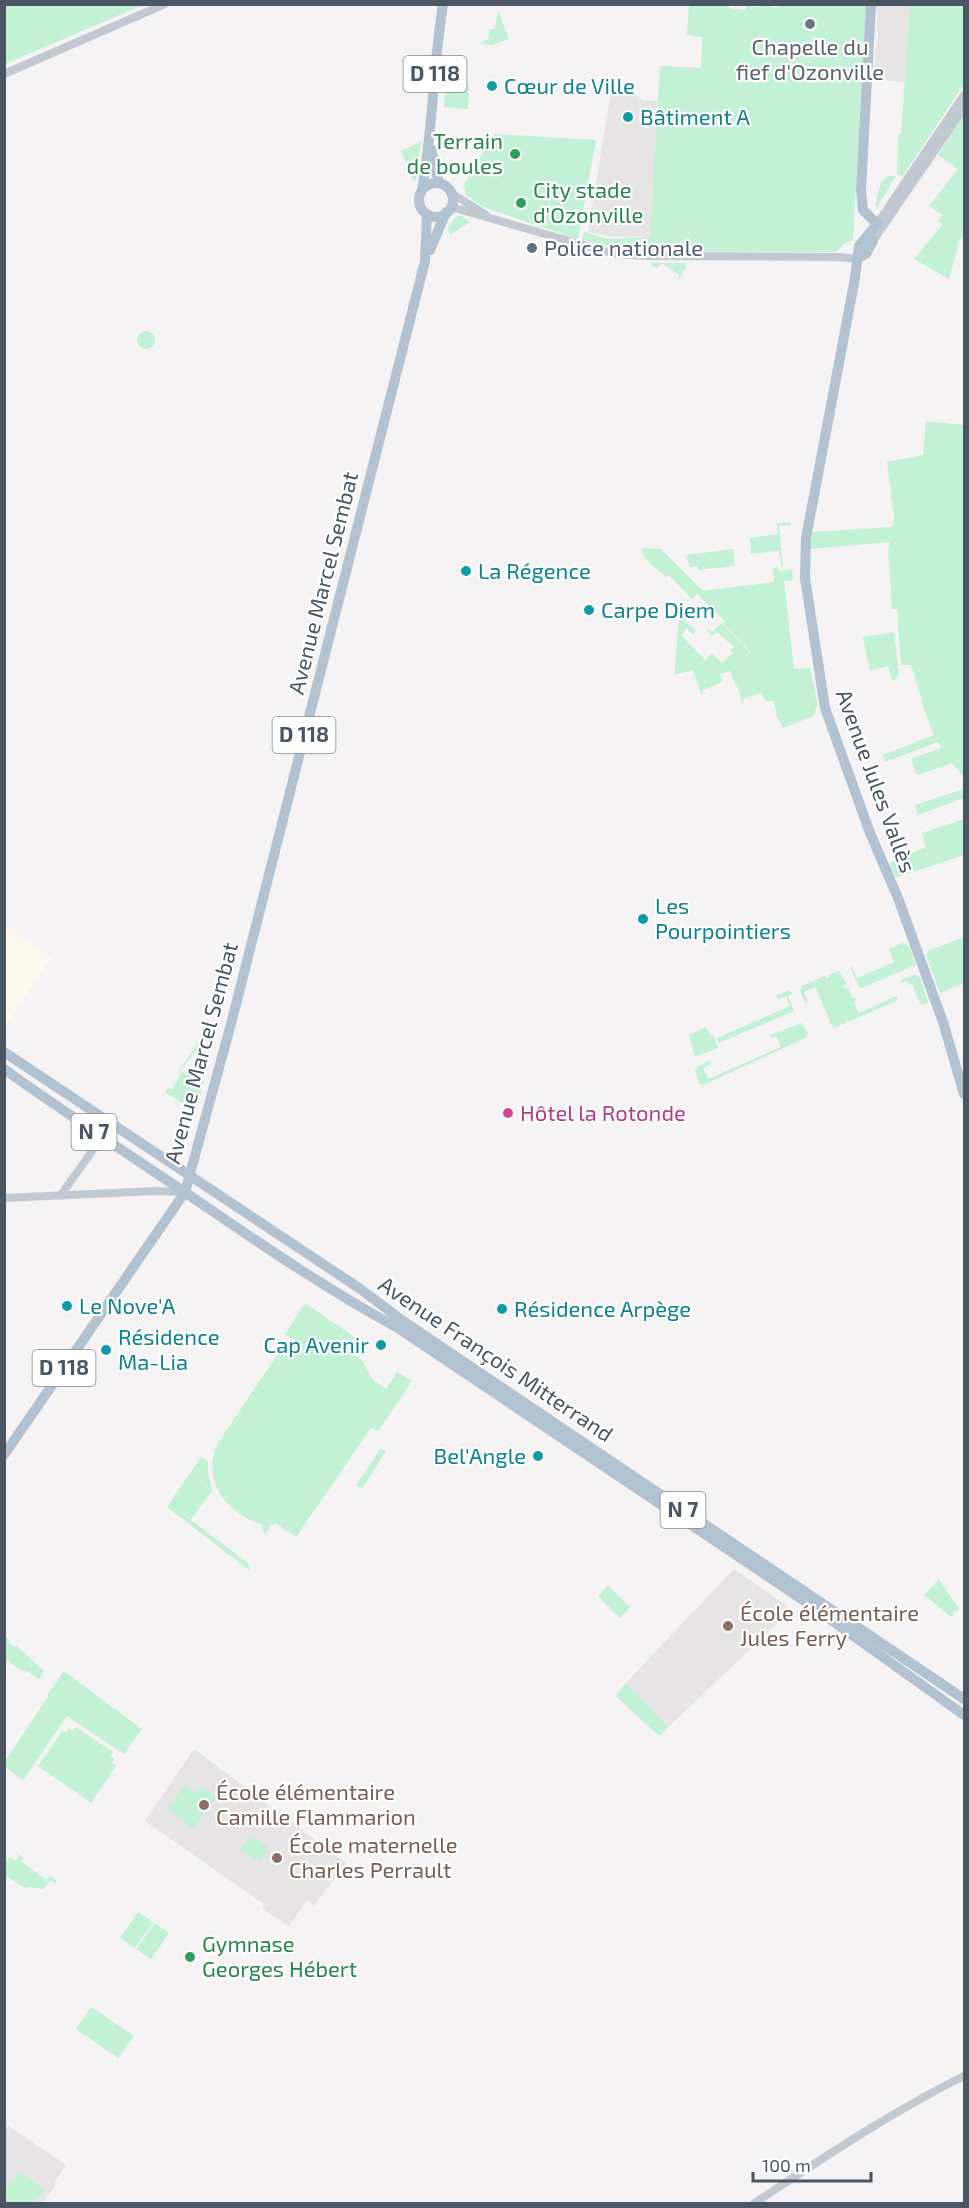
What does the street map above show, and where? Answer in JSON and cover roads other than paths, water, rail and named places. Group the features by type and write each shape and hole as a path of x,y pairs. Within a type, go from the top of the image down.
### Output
{"main road":[{"name":"D 118","path":"422,190 430,143 443,4"},
{"path":"857,259 866,254 879,229 864,210 861,190 871,4"},
{"name":"D 118","path":"430,143 439,183"},
{"path":"439,183 451,193 449,210 437,216 428,214 419,201 422,190 428,185 439,183"},
{"name":"Avenue Marcel Sembat","path":"425,261 449,210"},
{"name":"Avenue Marcel Sembat","path":"184,1192 235,1008 425,261 428,214"},
{"name":"Avenue Jules Vallès","path":"877,224 859,246 806,538 804,567 827,716 873,840 898,898 943,1022 964,1094"},
{"name":"Avenue François Mitterrand","path":"4,1052 190,1174 359,1288 403,1321 964,1699"},
{"name":"Avenue François Mitterrand","path":"4,1069 184,1192 358,1306 404,1332 814,1608 964,1716"},
{"name":"D 118","path":"4,1455 184,1192"},
{"path":"907,1673 937,1690 964,1710"}],"street":[{"path":"4,74 165,4"},
{"path":"877,224 964,95"},
{"path":"875,239 964,108"},
{"path":"451,193 490,218"},
{"path":"449,210 490,218 615,254 857,259"},
{"path":"62,1195 102,1137"},
{"path":"4,1197 184,1192"},
{"path":"753,2204 854,2138 964,2076"}],"place":[{"name":"Chapelle du fief d'Ozonville","path":"810,24"},
{"name":"Cœur de Ville","path":"492,86"},
{"name":"Bâtiment A","path":"628,117"},
{"name":"Terrain de boules","path":"515,154"},
{"name":"City stade d'Ozonville","path":"521,203"},
{"name":"Police nationale","path":"532,248"},
{"name":"La Régence","path":"466,571"},
{"name":"Carpe Diem","path":"589,610"},
{"name":"Les Pourpointiers","path":"643,919"},
{"name":"Hôtel la Rotonde","path":"508,1113"},
{"name":"Le Nove'A","path":"67,1306"},
{"name":"Résidence Arpège","path":"502,1309"},
{"name":"Cap Avenir","path":"381,1345"},
{"name":"Résidence Ma-Lia","path":"106,1350"},
{"name":"Bel'Angle","path":"538,1456"},
{"name":"École élémentaire Jules Ferry","path":"728,1626"},
{"name":"École élémentaire Camille Flammarion","path":"204,1805"},
{"name":"École maternelle Charles Perrault","path":"277,1858"},
{"name":"Gymnase Georges Hébert","path":"190,1957"}]}
